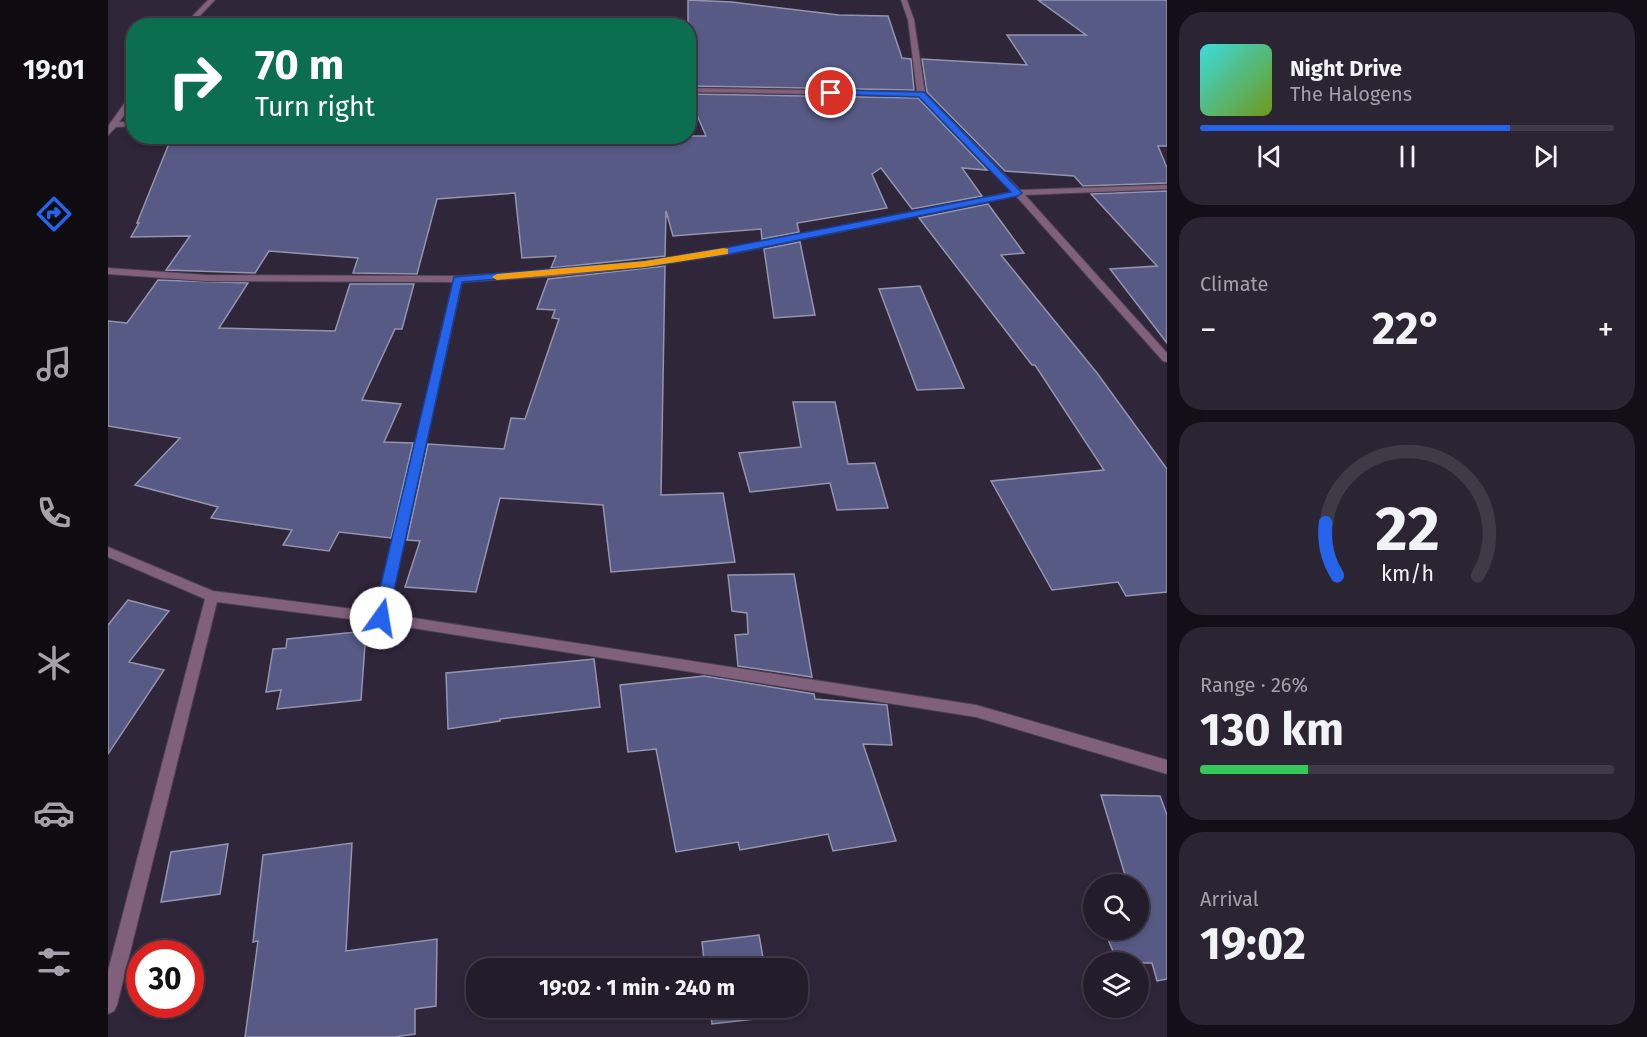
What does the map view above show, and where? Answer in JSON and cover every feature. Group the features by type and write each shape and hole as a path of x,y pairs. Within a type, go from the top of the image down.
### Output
{"street":[{"path":"194,18 212,0"},
{"path":"904,0 911,20 921,94 1018,193 1167,359"},
{"path":"696,90 921,94"},
{"path":"108,133 126,107"},
{"path":"113,125 126,124"},
{"path":"108,271 206,278 458,279 645,264 730,250 1018,193 1167,187"},
{"path":"381,618 458,279"},
{"path":"108,552 212,596 381,618 976,711 1167,767"},
{"path":"108,1005 212,596"}],"building":[{"path":"688,0 732,2 839,15 888,16 902,58 911,59 914,90 696,86 696,18 688,18"},
{"path":"1038,0 1167,0 1167,146 1158,146 1167,168 1167,183 1083,186 1074,176 1005,171 927,92 922,59 1027,65 1007,35 1086,35"},
{"path":"696,94 918,98 987,170 962,168 982,196 912,209 881,168 872,174 887,208 797,223 799,232 762,239 761,229 673,236 666,211 665,256 551,268 556,256 522,258 515,193 437,199 417,274 353,273 358,258 269,251 255,273 166,270 190,236 131,237 139,223 137,223 169,144 696,144 696,136 706,136 696,113"},
{"path":"1167,191 1167,343 1110,269 1157,266 1091,194"},
{"path":"988,204 1024,253 1001,255 1097,373 1167,469 1167,592 1126,596 1118,582 1052,590 991,481 1104,470 1035,365 1032,365 919,218"},
{"path":"800,242 815,315 774,318 764,249"},
{"path":"665,266 661,495 723,493 735,562 611,572 603,505 500,498 476,592 405,587 420,541 407,540 428,444 504,449 511,418 525,419 559,319 552,318 555,310 537,309 548,279"},
{"path":"158,280 248,283 219,328 335,331 350,284 414,284 402,329 395,329 362,400 401,404 384,442 413,443 391,538 339,532 329,551 283,545 292,530 211,518 218,507 135,485 180,438 108,426 108,321 127,323"},
{"path":"920,286 964,388 917,390 879,289"},
{"path":"793,402 835,402 848,464 875,463 888,508 837,510 830,483 750,492 739,453 801,447"},
{"path":"794,574 812,677 738,666 735,635 748,634 747,613 732,611 728,575"},
{"path":"128,600 169,611 129,662 164,670 108,754 108,625"},
{"path":"366,631 361,700 277,709 281,690 266,692 273,649 286,648 287,639"},
{"path":"594,659 600,707 500,719 500,721 448,729 446,673"},
{"path":"704,676 814,694 815,699 887,705 892,745 863,744 896,841 833,851 828,834 740,850 738,842 676,852 656,749 628,752 620,685"},
{"path":"1101,795 1160,796 1167,815 1167,979 1157,981 1152,963 1149,963 1149,952 1113,952 1108,940 1149,940 1149,874 1125,874"},
{"path":"352,843 346,951 437,939 436,1006 415,1009 415,1034 394,1037 245,1037 258,941 253,942 263,855"},
{"path":"228,844 220,894 161,902 171,852"},
{"path":"759,935 763,958 704,958 702,942"},
{"path":"711,1018 764,1018 712,1024"}],"slow traffic":[{"path":"497,277 645,264 724,251"}],"route":[{"path":"381,618 458,279 558,273 645,264 730,250 1018,193 921,94 831,93"}]}
